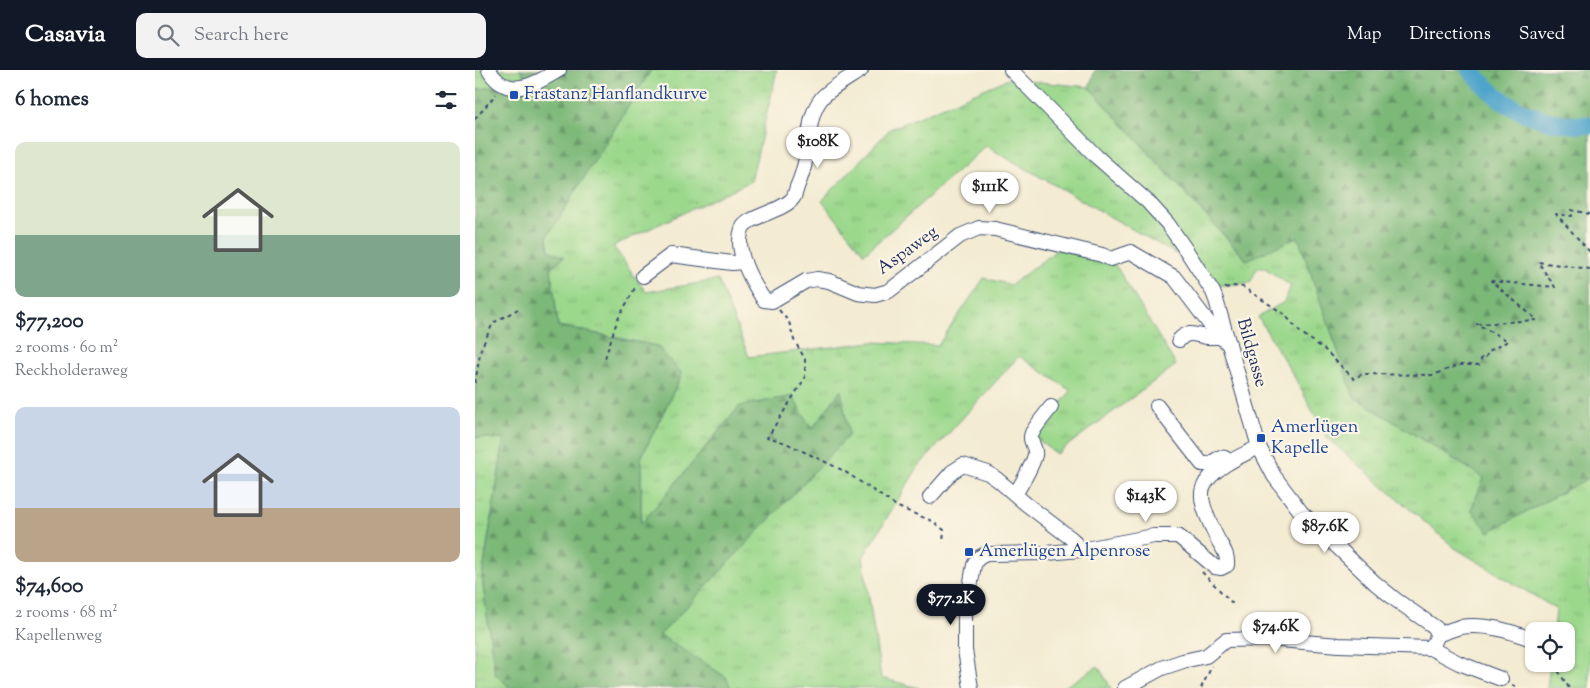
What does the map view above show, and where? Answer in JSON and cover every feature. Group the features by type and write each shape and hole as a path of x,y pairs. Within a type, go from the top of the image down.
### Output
{"street":[{"path":"489,70 492,76 504,85 517,88 533,85 559,70"},
{"path":"772,301 764,300 755,287 744,262 741,230 745,223 783,206 793,198 800,181 806,157 809,128 813,113 821,98 861,70"},
{"name":"Bildgasse","path":"1011,70 1097,157 1149,202 1168,224 1213,292 1225,340 1259,447 1274,476 1301,512 1375,583 1436,628 1437,635"},
{"name":"Aspaweg","path":"772,301 806,281 817,279 829,281 858,293 875,295 889,291 960,236 979,228 995,229 1102,255 1111,259 1131,252 1174,277 1217,334 1225,340"},
{"path":"643,276 671,255 732,263 744,262"},
{"path":"1179,340 1183,335 1195,333 1225,340"},
{"path":"1157,406 1202,464 1209,464 1221,458 1235,460"},
{"path":"1015,494 1035,455 1031,434 1051,407"},
{"path":"971,688 965,650 965,615 974,565 978,558 986,554 1047,553 1081,550 1154,536 1178,536 1215,567 1221,568 1227,565 1228,556 1208,518 1203,503 1202,489 1213,473 1259,447"},
{"path":"931,497 952,472 963,465 987,473 1071,538 1081,550"},
{"path":"1429,648 1435,642 1437,635 1460,627 1484,626 1508,630 1525,637"},
{"path":"1125,688 1162,668 1206,656 1226,640 1268,639 1339,645 1429,648 1459,663 1501,679"}],"path":[{"path":"475,119 504,85"},
{"path":"1590,214 1571,210 1572,216 1556,214 1590,252"},
{"path":"1213,292 1233,286 1243,286 1284,314 1300,332 1323,349 1353,378 1362,374 1433,375 1459,365 1479,365 1482,357 1485,358 1489,351 1508,340 1477,324 1537,320 1491,281 1555,287 1538,262 1590,269"},
{"path":"605,358 617,321 633,288 643,276"},
{"path":"772,301 789,322 795,340 805,359 805,378 767,438 786,443 844,471 898,507 932,521 944,530 943,543"},
{"path":"475,383 481,349 493,323 518,309"},
{"path":"1201,688 1213,663 1210,653"},
{"path":"1559,672 1569,688"}],"green space":[{"path":"475,70 521,70 526,81 475,90"},
{"path":"521,70 651,70 547,237 549,250 564,257 551,267 558,326 657,346 682,374 641,458 641,524 740,406 792,396 812,429 841,390 849,435 660,635 726,677 731,688 511,688 495,674 482,578 504,439 475,437 475,90 526,81"},
{"path":"651,70 777,70 751,181 613,246 646,292 718,280 749,357 873,342 938,345 984,278 1011,285 1058,249 1116,266 1176,365 1056,454 1034,436 1071,391 1019,356 918,467 863,557 881,678 919,688 731,688 726,677 659,636 848,435 841,391 812,429 740,406 641,525 641,458 682,374 657,346 558,326 547,237"},
{"path":"1095,70 1590,70 1590,477 1489,532 1471,510 1484,478 1354,397 1298,237 1247,260 1089,87"},
{"path":"1008,79 1089,87 1246,260 1298,236 1354,397 1484,478 1471,510 1489,531 1590,477 1590,688 1547,688 1549,672 1575,672 1575,622 1555,622 1556,609 1455,548 1327,438 1295,378 1258,317 1284,302 1291,286 1265,268 1257,268 1250,283 1215,286 1202,269 986,146 864,254 822,201 890,129"},
{"path":"475,437 504,439 482,578 495,674 511,688 475,688"},
{"path":"1098,666 1111,688 1063,688"}],"waterway":[{"path":"1470,70 1494,94 1519,110 1553,122 1590,125"}],"place":[{"name":"Frastanz Hanflandkurve","path":"514,95"},
{"name":"Amerlügen Kapelle","path":"1261,438"},
{"name":"Amerlügen Alpenrose","path":"969,552"}]}
